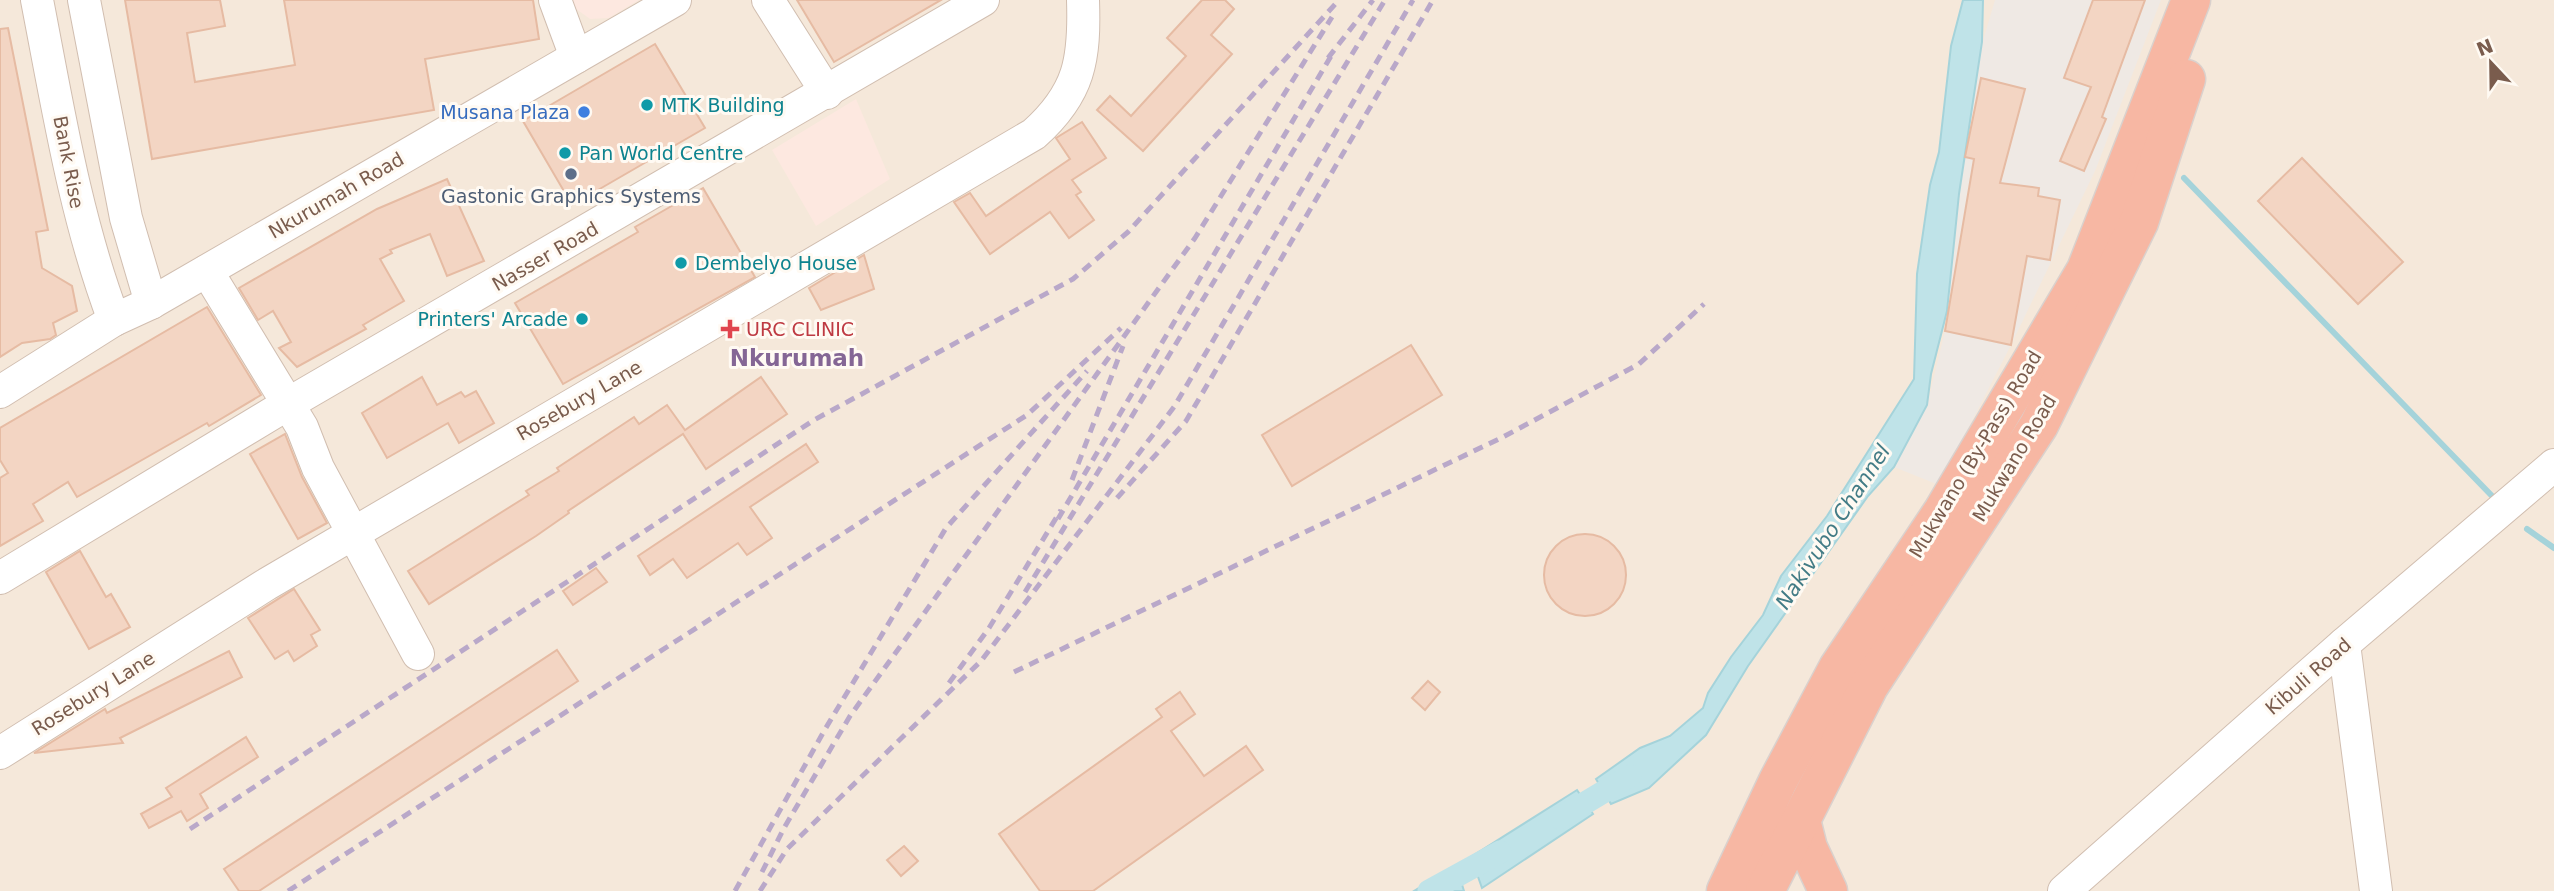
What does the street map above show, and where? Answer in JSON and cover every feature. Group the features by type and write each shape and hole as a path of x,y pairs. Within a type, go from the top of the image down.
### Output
{"highway":[{"name":"Mukwano (By-Pass) Road","path":"1726,891 1778,780 1838,668 1943,511 2086,270 2191,0"},
{"name":"Mukwano Road","path":"1765,891 1869,686 2039,425 2139,222 2202,30 2208,0"},
{"path":"1801,820 1808,848 1828,891"}],"street":[{"name":"Bank Rise","path":"37,0 86,240 114,320"},
{"path":"84,0 126,218 151,303"},
{"path":"555,0 576,57"},
{"name":"Nkurumah Road","path":"0,392 114,320 151,303 675,0"},
{"path":"768,0 827,93"},
{"name":"Nasser Road","path":"0,579 286,405 983,0"},
{"name":"Rosebury Lane","path":"0,752 83,698 353,533 1034,134 1053,118 1076,83 1084,26 1083,0"},
{"path":"67,153 110,145"},
{"path":"207,271 286,405 302,427 318,468 418,654"},
{"name":"Kibuli Road","path":"2064,891 2344,644 2554,465"},
{"path":"2344,644 2376,891"}],"shaded area":[{"path":"0,0 2554,0 2554,891 0,891"},
{"path":"570,0 639,0 609,18 590,19 572,6"},
{"path":"1995,0 2161,0 2095,171 2011,345 1939,485 1894,467 1927,405 1945,331 1959,194 1980,51"},
{"name":"MTK Building","path":"856,99 890,179 816,226 772,150"}],"water":[{"path":"1963,0 1983,0 1982,42 1959,194 1947,311 1931,374 1927,405 1894,467 1868,496 1748,666 1706,735 1649,788 1611,804 1596,779 1640,748 1670,736 1703,708 1708,693 1731,657 1763,615 1781,576 1827,516 1914,379 1917,274 1930,185 1939,152 1951,46"},
{"path":"1577,790 1593,814 1482,888 1471,857"},
{"path":"1456,865 1464,891 1414,891"}],"building":[{"path":"125,0 220,0 225,26 187,33 195,82 295,65 284,0 533,0 539,39 425,59 434,110 152,159"},
{"path":"797,0 941,0 834,62"},
{"path":"1202,0 1225,0 1234,9 1211,35 1232,54 1143,151 1097,110 1110,96 1131,116 1186,56 1167,38"},
{"path":"2093,0 2145,0 2102,117 2106,119 2084,171 2060,161 2091,87 2064,78"},
{"path":"8,28 48,230 36,232 42,268 72,286 77,311 53,323 56,335 50,339 22,343 0,357 0,29"},
{"path":"655,44 705,128 572,205 523,121"},
{"path":"1981,78 2025,89 2000,183 2039,188 2038,196 2060,200 2050,260 2027,256 2011,345 1945,331 1974,159 1965,157"},
{"path":"1082,122 1106,158 1072,180 1081,192 1076,195 1094,220 1069,238 1050,212 990,254 954,202 970,193 986,216 1070,159 1056,138"},
{"path":"2302,158 2403,262 2358,304 2258,201"},
{"path":"447,179 484,261 447,276 430,234 390,250 392,253 380,259 404,301 363,325 366,329 297,367 279,348 291,342 273,311 258,320 239,288 377,209"},
{"path":"703,188 755,277 563,384 515,303 638,232 635,227"},
{"path":"864,255 874,289 821,310 809,288"},
{"path":"207,307 261,395 77,497 68,482 33,504 43,521 0,546 0,478 8,473 0,460 0,428"},
{"path":"1411,345 1442,395 1292,486 1262,435"},
{"path":"422,377 437,405 461,392 465,397 476,391 494,423 459,443 448,423 387,458 362,413"},
{"path":"761,377 787,414 706,469 683,434 568,511 569,513 536,536 429,604 408,571 529,495 526,491 559,471 557,468 634,417 639,424 667,405 685,430"},
{"path":"285,434 302,477 327,523 298,539 250,454"},
{"path":"806,444 818,462 750,507 772,538 747,555 738,543 687,578 673,559 650,575 638,556"},
{"path":"1585,534 1601,537 1614,546 1623,559 1626,575 1623,591 1614,604 1601,613 1585,616 1569,613 1556,604 1547,591 1544,575 1547,559 1556,546 1569,537"},
{"path":"80,551 106,597 111,594 130,627 89,649 46,572"},
{"path":"596,568 607,582 573,605 563,591"},
{"path":"294,589 320,630 311,635 317,646 294,661 288,651 275,659 248,618"},
{"path":"557,650 578,681 259,891 239,891 224,869"},
{"path":"229,651 242,677 120,738 123,743 34,753 105,709 107,713"},
{"path":"1428,681 1440,692 1425,710 1412,698"},
{"path":"1180,692 1195,714 1171,731 1204,776 1246,746 1263,770 1093,891 1040,891 999,834 1162,717 1156,709"},
{"path":"246,737 258,757 200,794 208,808 187,821 181,811 149,828 141,814 172,797 166,788"},
{"path":"904,846 918,861 901,876 887,860"}],"waterway":[{"path":"2184,178 2494,498"},
{"path":"2527,529 2554,548"},
{"name":"Nakivubo Channel","path":"1560,818 1630,776"},
{"name":"Nakivubo Channel","path":"1429,891 1500,852"}],"railway":[{"path":"190,829 814,420 1073,279 1128,232 1339,0"},
{"path":"1328,58 1373,0"},
{"path":"1025,592 1385,0"},
{"path":"760,891 787,849 981,661 1174,407 1413,0"},
{"path":"1117,498 1186,421 1433,0"},
{"path":"762,872 784,828 850,716 1195,238 1332,17"},
{"path":"1058,519 1334,51"},
{"path":"1014,672 1503,437 1639,364 1704,304"},
{"path":"288,891 1027,415 1121,328"},
{"path":"1072,480 1123,346"},
{"path":"735,891 824,731 946,528 1087,371"},
{"path":"949,683 989,628 1061,510"}],"place":[{"name":"MTK Building","path":"647,105"},
{"name":"Musana Plaza","path":"584,112"},
{"name":"Pan World Centre","path":"565,153"},
{"name":"Gastonic Graphics Systems","path":"571,174"},
{"name":"Dembelyo House","path":"681,263"},
{"name":"Printers' Arcade","path":"582,319"},
{"name":"URC CLINIC","path":"730,329"}],"district":[{"name":"Nkurumah","path":"797,358"}]}
